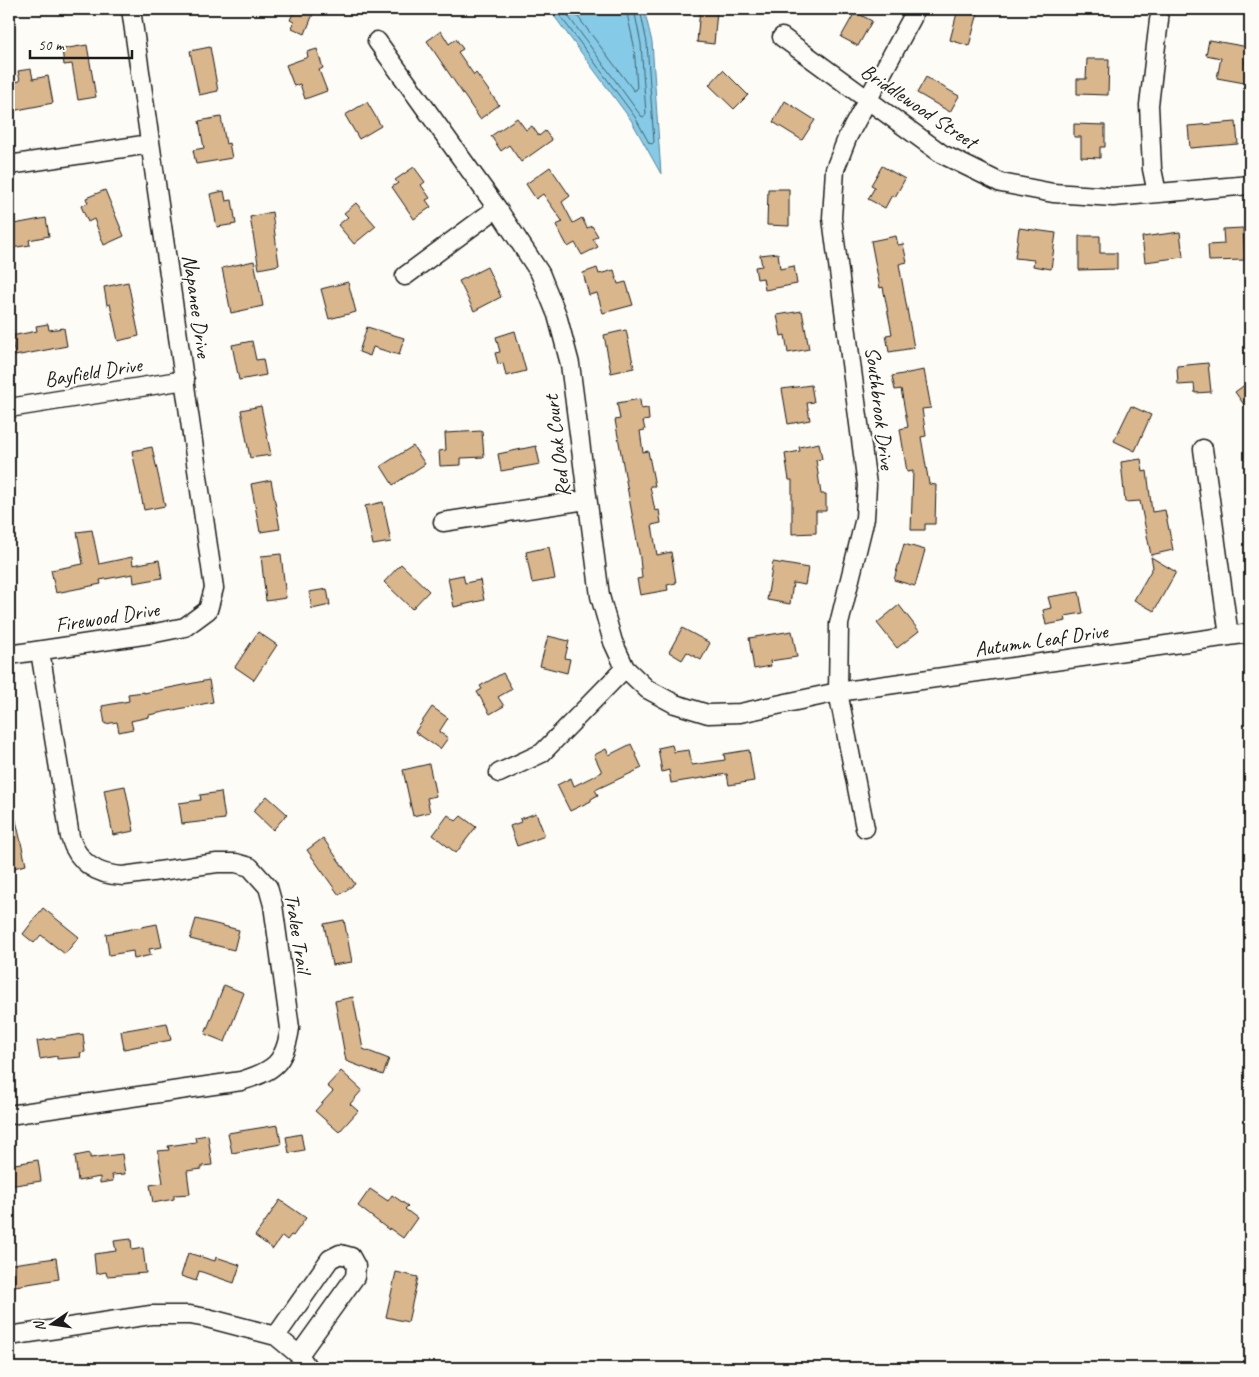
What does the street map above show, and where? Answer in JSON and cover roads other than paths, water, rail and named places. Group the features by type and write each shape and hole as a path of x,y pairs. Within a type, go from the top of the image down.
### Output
{"street":[{"name":"Napanee Drive","path":"130,9 214,588 208,610"},
{"name":"Southbrook Drive","path":"865,828 838,692 838,624 865,518 867,485 832,218 835,169 848,136 912,18 914,9"},
{"path":"1157,193 1152,169 1149,105 1159,20"},
{"name":"Briddlewood Street","path":"782,37 942,154 1000,183 1063,194 1113,197 1250,185"},
{"name":"Red Oak Court","path":"377,41 497,208 540,273 557,315 570,364 586,500 600,596 614,642 626,668 647,689 676,704 708,714 740,713 838,692"},
{"path":"9,165 150,144"},
{"path":"405,276 497,208"},
{"name":"Bayfield Drive","path":"9,408 185,380"},
{"path":"1203,449 1229,636"},
{"path":"443,522 586,500"},
{"name":"Firewood Drive","path":"9,655 185,627 208,610"},
{"name":"Autumn Leaf Drive","path":"838,692 1250,633"},
{"name":"Tralee Trail","path":"9,1116 241,1081 260,1075 279,1063 287,1046 290,1028 273,905 268,887 250,867 236,863 216,863 111,876 92,868 77,854 70,837 40,651"},
{"path":"499,773 542,752 626,668"},
{"path":"9,1336 162,1314 190,1315 276,1336 304,1362 355,1277 356,1266 350,1257 340,1254 330,1259 276,1336"}],"water":[{"path":"549,9 644,9 652,42 661,174 631,120"}]}
